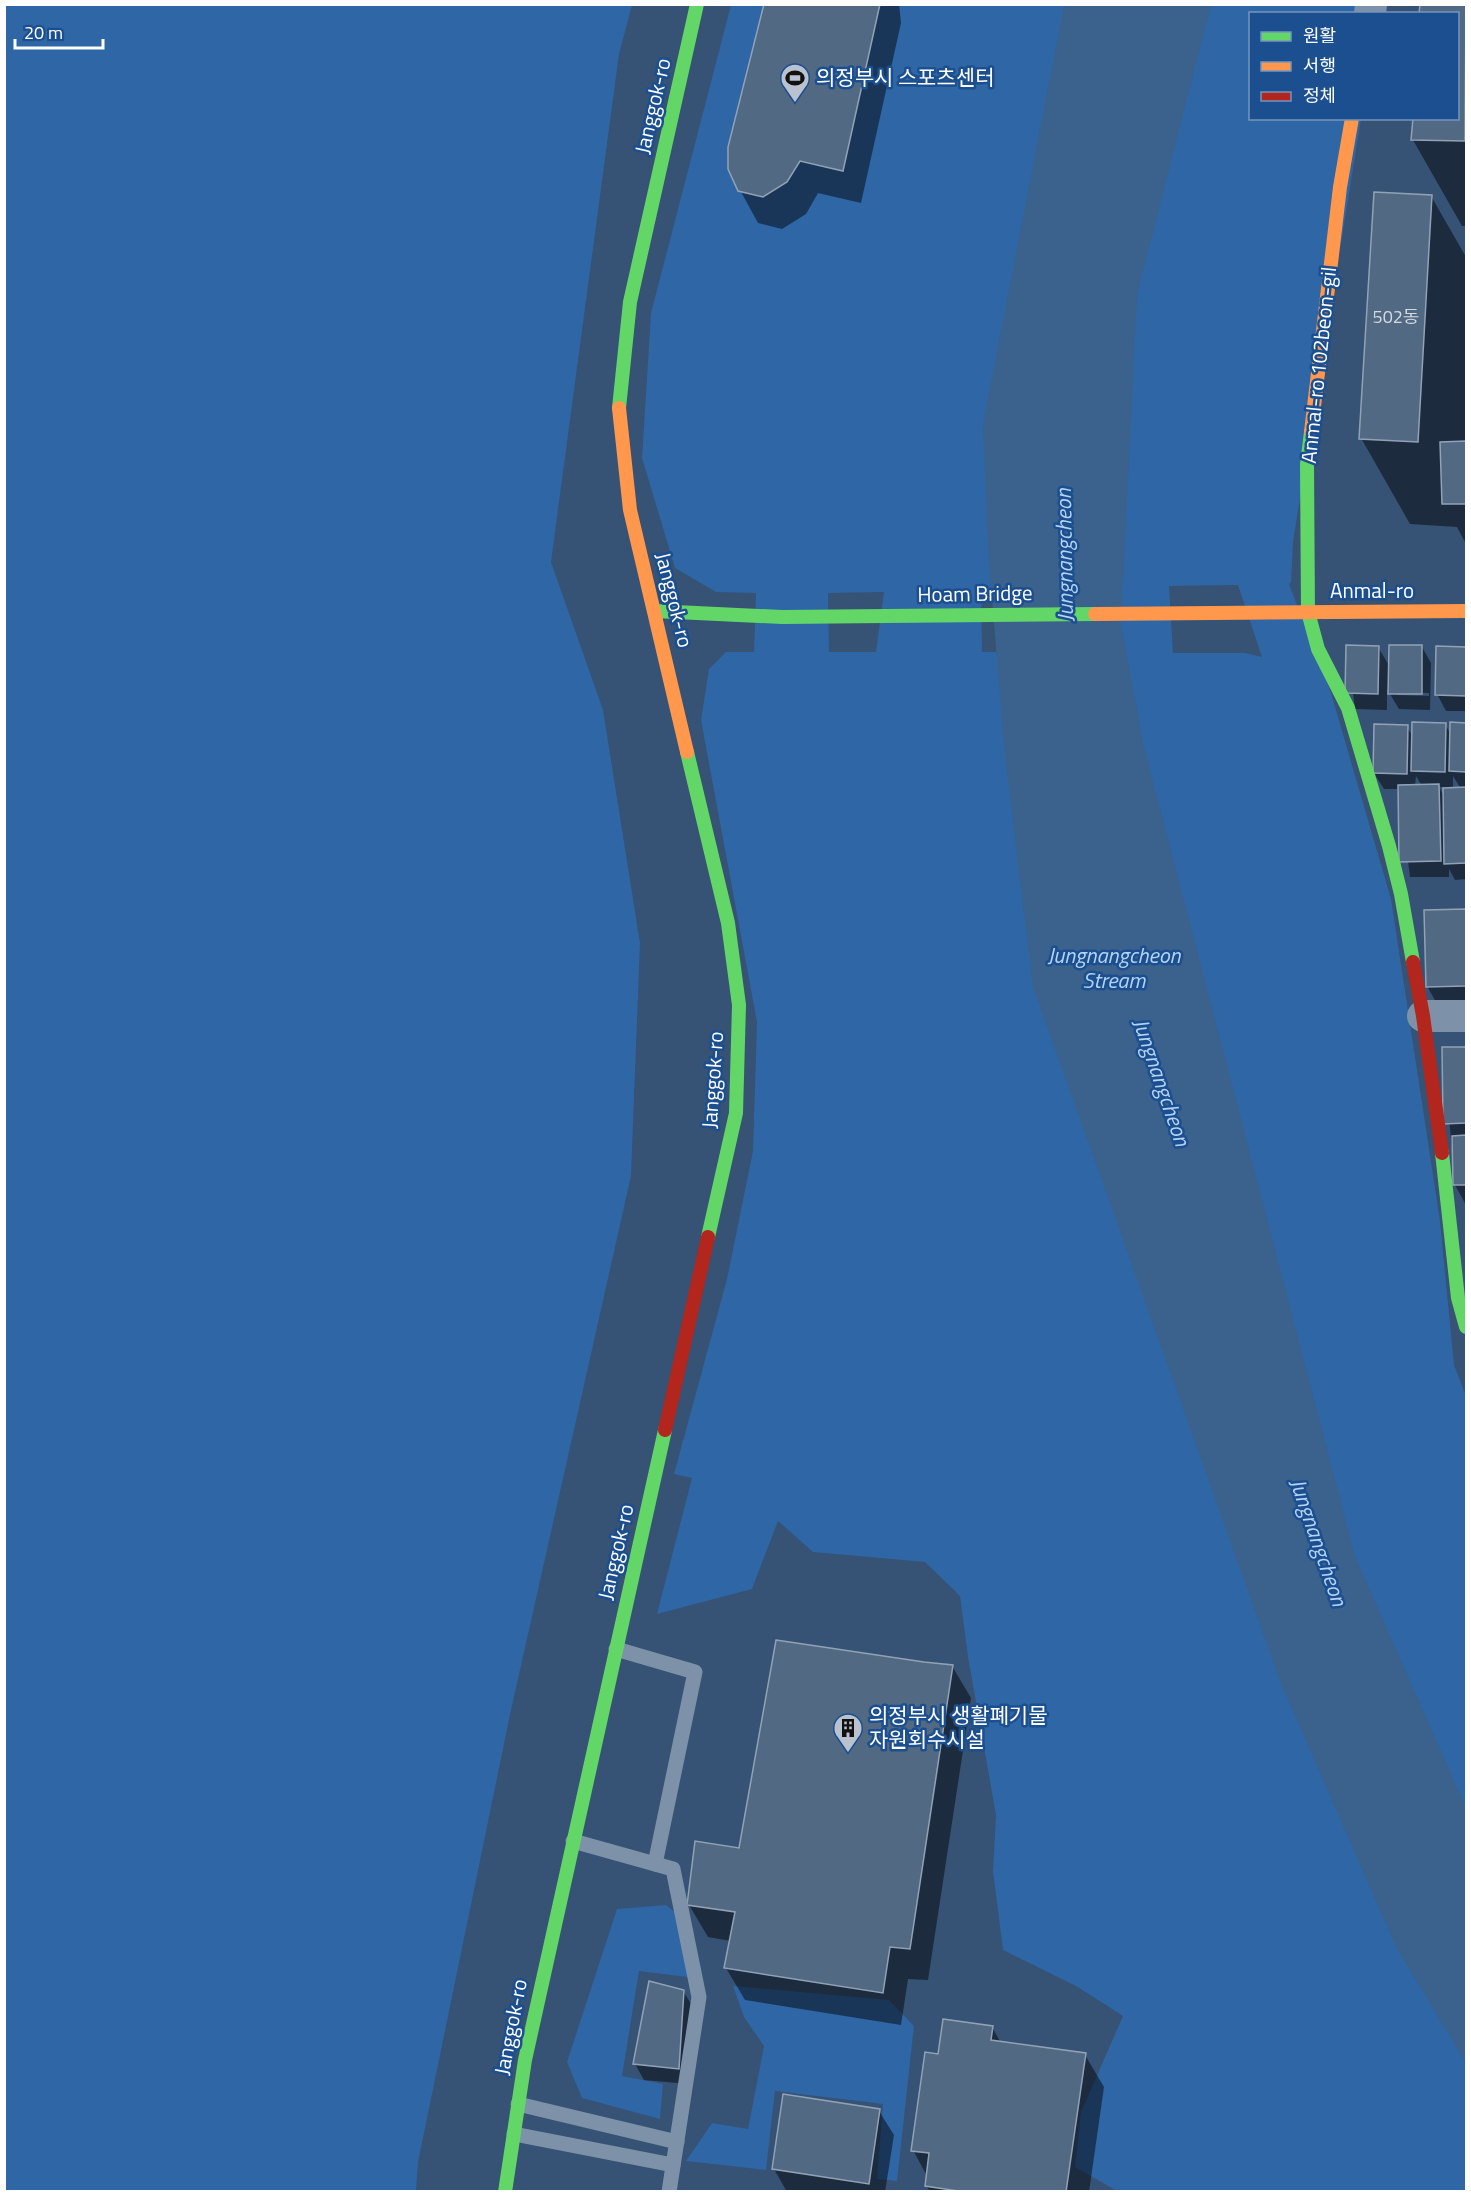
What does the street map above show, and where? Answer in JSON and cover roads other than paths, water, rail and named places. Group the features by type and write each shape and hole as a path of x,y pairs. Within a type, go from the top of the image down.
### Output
{"street":[{"name":"Janggok-ro","path":"505,2192 525,2060 736,1113 739,1005 728,923 630,510 619,410 630,302 697,4"},
{"name":"Anmal-ro 102beon-gil","path":"1352,120 1340,187 1307,464 1308,612 1318,649 1348,708 1401,894 1423,1016 1447,1189 1458,1298 1467,1327"},
{"name":"Hoam Bridge","path":"655,611 782,617 1277,612"},
{"name":"Anmal-ro","path":"1277,612 1467,612"},
{"path":"1423,1016 1467,1016"}],"lane":[{"path":"616,1649 695,1672 655,1864"},
{"path":"573,1841 673,1869 699,1997 669,2192"},
{"path":"518,2104 677,2142"},
{"path":"514,2134 673,2165"}],"water":[{"name":"Jungnangcheon Stream","path":"1064,5 1211,5 1137,295 1121,624 1143,743 1355,1556 1466,1808 1466,2063 1396,1947 1280,1681 1033,987 1005,755 989,564 983,424"}],"place":[{"name":"의정부시 스포츠센터","path":"795,104"},
{"name":"의정부시 생활폐기물 자원회수시설","path":"848,1754"}],"water label":[{"name":"Jungnangcheon","path":"1064,555"},
{"name":"Jungnangcheon","path":"1162,1082"},
{"name":"Jungnangcheon","path":"1319,1542"}]}
